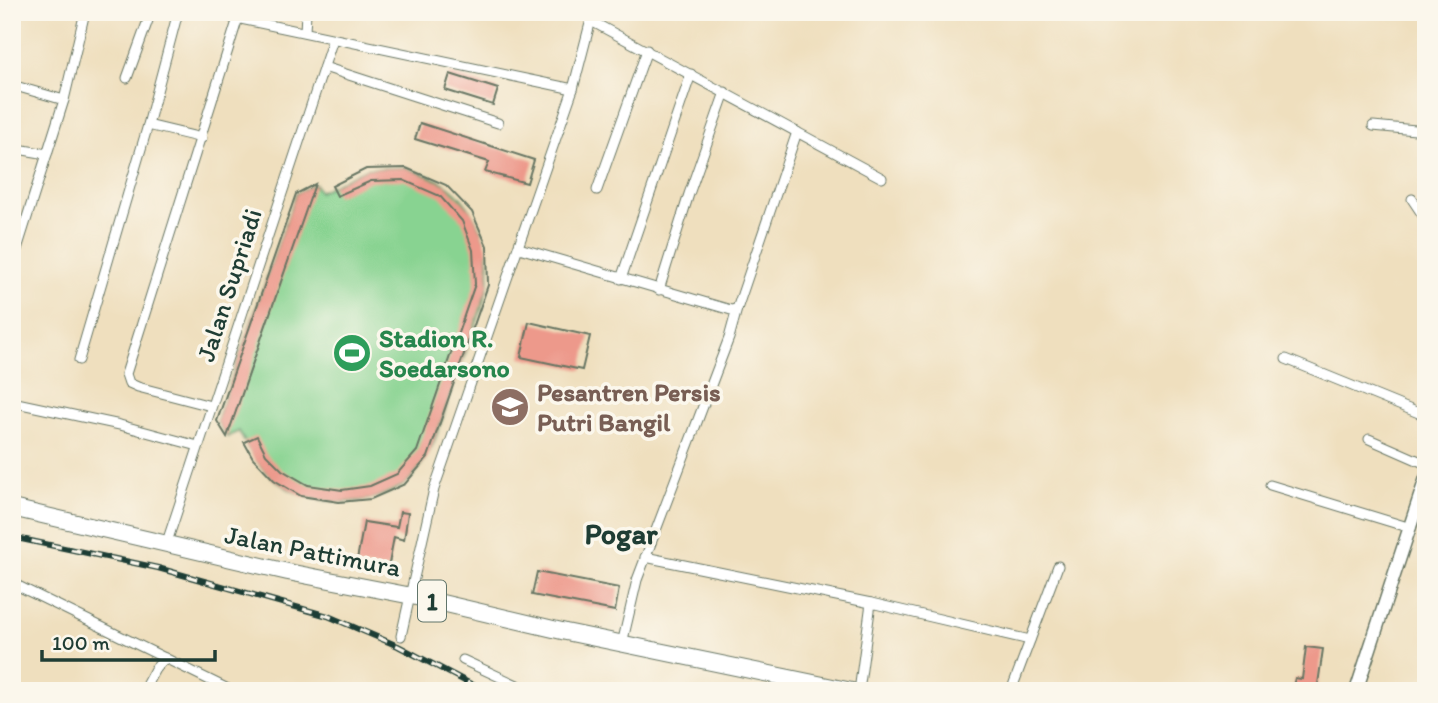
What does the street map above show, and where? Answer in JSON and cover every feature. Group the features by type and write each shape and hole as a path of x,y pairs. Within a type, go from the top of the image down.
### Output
{"highway":[{"name":"Jalan Pattimura","path":"12,508 288,572 412,596 852,691"}],"street":[{"path":"12,265 64,100 85,12"},
{"path":"127,78 151,12"},
{"path":"79,360 178,12"},
{"path":"207,12 573,89"},
{"path":"305,32 306,12"},
{"path":"401,636 434,489 573,89 592,17 646,50 882,178"},
{"path":"211,406 138,387 129,383 127,374 238,18"},
{"name":"Jalan Supriadi","path":"166,545 333,39"},
{"path":"597,190 646,50"},
{"path":"324,67 498,123"},
{"path":"621,279 691,74"},
{"path":"12,85 64,100"},
{"path":"659,290 725,92"},
{"path":"148,125 202,138"},
{"path":"1373,126 1426,131"},
{"path":"622,643 637,580 718,371 797,132"},
{"path":"12,148 47,154"},
{"path":"1412,199 1426,220"},
{"path":"519,248 659,290 731,310 737,309"},
{"path":"1286,359 1426,416"},
{"path":"12,402 120,425 198,446"},
{"path":"1369,439 1426,464"},
{"path":"1356,691 1426,478"},
{"path":"1270,485 1411,528"},
{"path":"645,557 871,603 1030,640"},
{"path":"1011,691 1058,566"},
{"path":"12,583 232,691"},
{"path":"859,691 871,603"},
{"path":"143,691 155,669 165,658"},
{"path":"463,660 530,691"}],"green space":[{"name":"Stadion R. Soedarsono","path":"406,168 445,184 465,203 485,245 489,275 487,288 436,436 416,473 395,490 369,499 336,502 317,499 285,487 272,477 259,464 239,431 227,437 217,421 296,194 315,184 319,192 366,169"}],"building":[{"path":"450,74 498,89 493,105 445,90"},
{"path":"420,123 534,160 527,183 485,172 489,162 415,139"},
{"path":"406,168 446,185 472,212 487,246 488,285 428,457 405,484 371,499 339,502 301,496 274,480 253,458 244,442 257,436 266,454 282,470 308,485 342,490 370,486 397,474 417,451 475,284 473,250 462,221 440,196 403,180 371,181 337,196 332,186 366,169"},
{"path":"315,184 227,437 217,421 296,194"},
{"path":"529,322 590,336 582,370 521,357"},
{"path":"400,512 408,513 404,540 394,537 388,569 356,565 364,522 397,527"},
{"path":"537,572 619,588 615,611 532,595"},
{"path":"1306,647 1323,649 1317,691 1298,691 1299,688 1293,686 1295,678 1302,679"}],"railway":[{"path":"12,537 158,568 328,616 398,646 484,691"}],"place":[{"name":"Stadion R. Soedarsono","path":"352,353"},
{"name":"Pesantren Persis Putri Bangil","path":"510,407"}],"district":[{"name":"Pogar","path":"621,533"}]}
